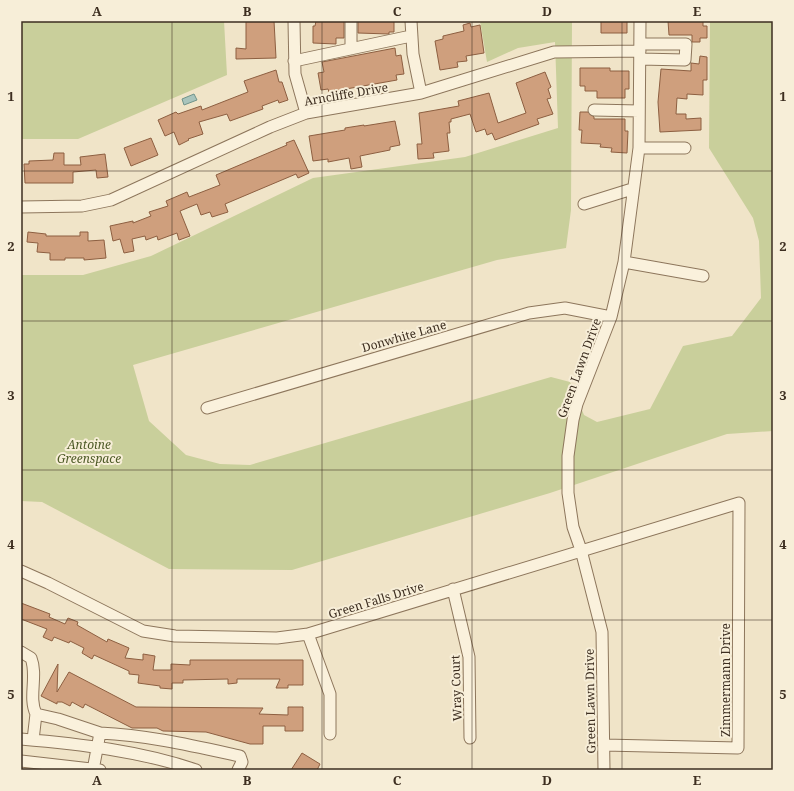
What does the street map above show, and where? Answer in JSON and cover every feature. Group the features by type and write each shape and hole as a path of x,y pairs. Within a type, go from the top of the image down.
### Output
{"street":[{"path":"294,21 295,74 306,113"},
{"path":"351,21 351,49"},
{"path":"411,21 411,36 421,93"},
{"name":"Green Lawn Drive","path":"604,770 602,632 581,550 573,527 568,493 570,437 577,404 611,317 624,262 632,189 639,148 640,21"},
{"path":"294,61 411,36"},
{"name":"Arncliffe Drive","path":"21,207 82,206 111,200 270,127 306,113 421,93 554,52 640,51"},
{"path":"594,110 639,111"},
{"path":"639,148 685,148"},
{"path":"584,204 632,189"},
{"path":"624,262 703,276"},
{"name":"Donwhite Lane","path":"207,408 529,313 565,308 611,317"},
{"name":"Green Falls Drive","path":"21,571 143,631 183,636 277,638 308,634 739,503"},
{"name":"Zimmermann Drive","path":"604,745 738,748 739,503"},
{"name":"Wray Court","path":"453,589 469,657 470,738"},
{"path":"308,634 330,694 330,734"},
{"path":"21,652 31,658 34,666 32,706 36,714 33,740"},
{"path":"36,714 58,719 100,733 117,734 180,744 240,756 242,762 238,770"},
{"path":"21,761 96,770 97,748 100,733"},
{"path":"21,739 121,751 178,764 196,770"}],"green space":[{"path":"21,21 224,21 227,75 78,139 21,139"},
{"name":"Antoine Greenspace","path":"480,21 572,21 571,210 566,248 497,260 133,365 149,421 186,455 220,464 250,465 551,377 570,382 584,415 597,422 650,409 683,346 732,336 761,298 759,241 753,218 709,148 710,21 773,21 773,431 727,434 550,493 292,570 169,569 42,502 21,501 22,275 83,275 151,256 313,178 465,157 558,128 555,42 518,48 487,62"}],"water":[{"path":"194,94 197,100 184,105 182,99"}],"building":[{"path":"246,21 274,21 276,58 236,59 236,48 246,49"},
{"path":"316,21 344,21 344,38 336,38 336,44 313,43 313,26 315,26"},
{"path":"358,21 394,21 394,32 389,32 389,34 358,33"},
{"path":"601,21 627,21 627,33 601,33"},
{"path":"668,21 703,21 703,26 707,26 707,38 700,38 700,42 692,42 692,35 669,35"},
{"path":"470,23 471,27 480,25 484,53 466,56 467,61 457,62 458,67 440,70 435,41 443,39 443,36 464,31 463,25"},
{"path":"395,48 396,56 401,55 404,74 396,75 397,80 329,92 328,89 321,90 318,73 324,72 322,62"},
{"path":"700,56 707,57 707,80 703,80 703,95 687,94 687,99 677,98 676,114 686,114 686,119 701,118 701,130 660,132 658,102 661,69 691,71 691,63 699,64"},
{"path":"580,68 610,68 610,71 629,71 629,89 625,89 625,98 597,98 597,91 585,91 585,86 580,86"},
{"path":"276,70 279,82 282,82 288,100 279,103 278,100 262,106 263,109 230,121 227,114 199,122 203,134 188,139 189,140 179,145 174,132 165,136 158,120 176,112 178,114 201,106 202,110 248,92 244,81"},
{"path":"545,72 551,87 548,89 551,98 547,99 553,114 537,119 539,124 495,140 492,133 487,135 485,129 476,132 470,114 451,119 451,122 449,122 450,133 447,133 449,151 433,153 434,158 418,159 417,144 422,144 419,113 459,106 458,101 489,93 498,123 526,113 516,83"},
{"path":"580,112 588,112 594,117 594,119 625,119 625,131 628,131 627,153 611,152 612,148 600,147 601,144 581,143 582,130 579,130"},
{"path":"395,121 400,145 390,147 390,150 360,156 362,167 351,169 349,158 328,162 328,159 313,161 309,136 345,130 345,128"},
{"path":"151,138 158,155 131,166 124,148"},
{"path":"294,140 309,173 298,178 296,174 225,204 228,212 212,217 210,212 201,215 197,204 180,211 190,236 179,240 177,233 158,240 157,236 146,240 145,236 132,239 134,251 124,253 120,239 113,241 110,226 133,221 133,223 151,216 149,212 168,206 166,201 187,192 189,197 220,185 216,175 287,145 286,143"},
{"path":"54,153 64,153 64,165 81,165 80,157 105,154 108,177 97,178 96,170 73,172 73,183 25,183 24,164 29,164 29,161 53,160"},
{"path":"28,232 46,234 46,236 80,236 80,232 88,232 88,241 104,240 106,258 84,260 84,258 65,258 65,260 50,260 50,253 37,252 38,243 27,242"},
{"path":"21,603 50,614 49,617 65,624 68,618 78,622 77,625 107,642 108,639 129,648 125,658 143,660 143,654 155,656 153,670 171,670 171,664 190,665 190,660 303,660 303,685 288,685 288,688 276,688 280,679 237,679 237,683 228,684 228,679 183,680 183,683 172,683 172,689 138,683 139,675 129,674 129,671 94,655 92,659 82,653 84,648 70,641 69,643 54,637 52,641 43,637 47,629 21,619"},
{"path":"58,664 57,692 69,672 136,707 263,708 259,714 288,715 288,707 303,707 303,731 285,731 285,726 263,726 263,744 250,744 206,732 163,731 157,728 132,728 85,704 83,708 72,702 70,706 62,702 57,702 57,704 41,696"},
{"path":"302,753 320,764 317,770 291,770"}]}
